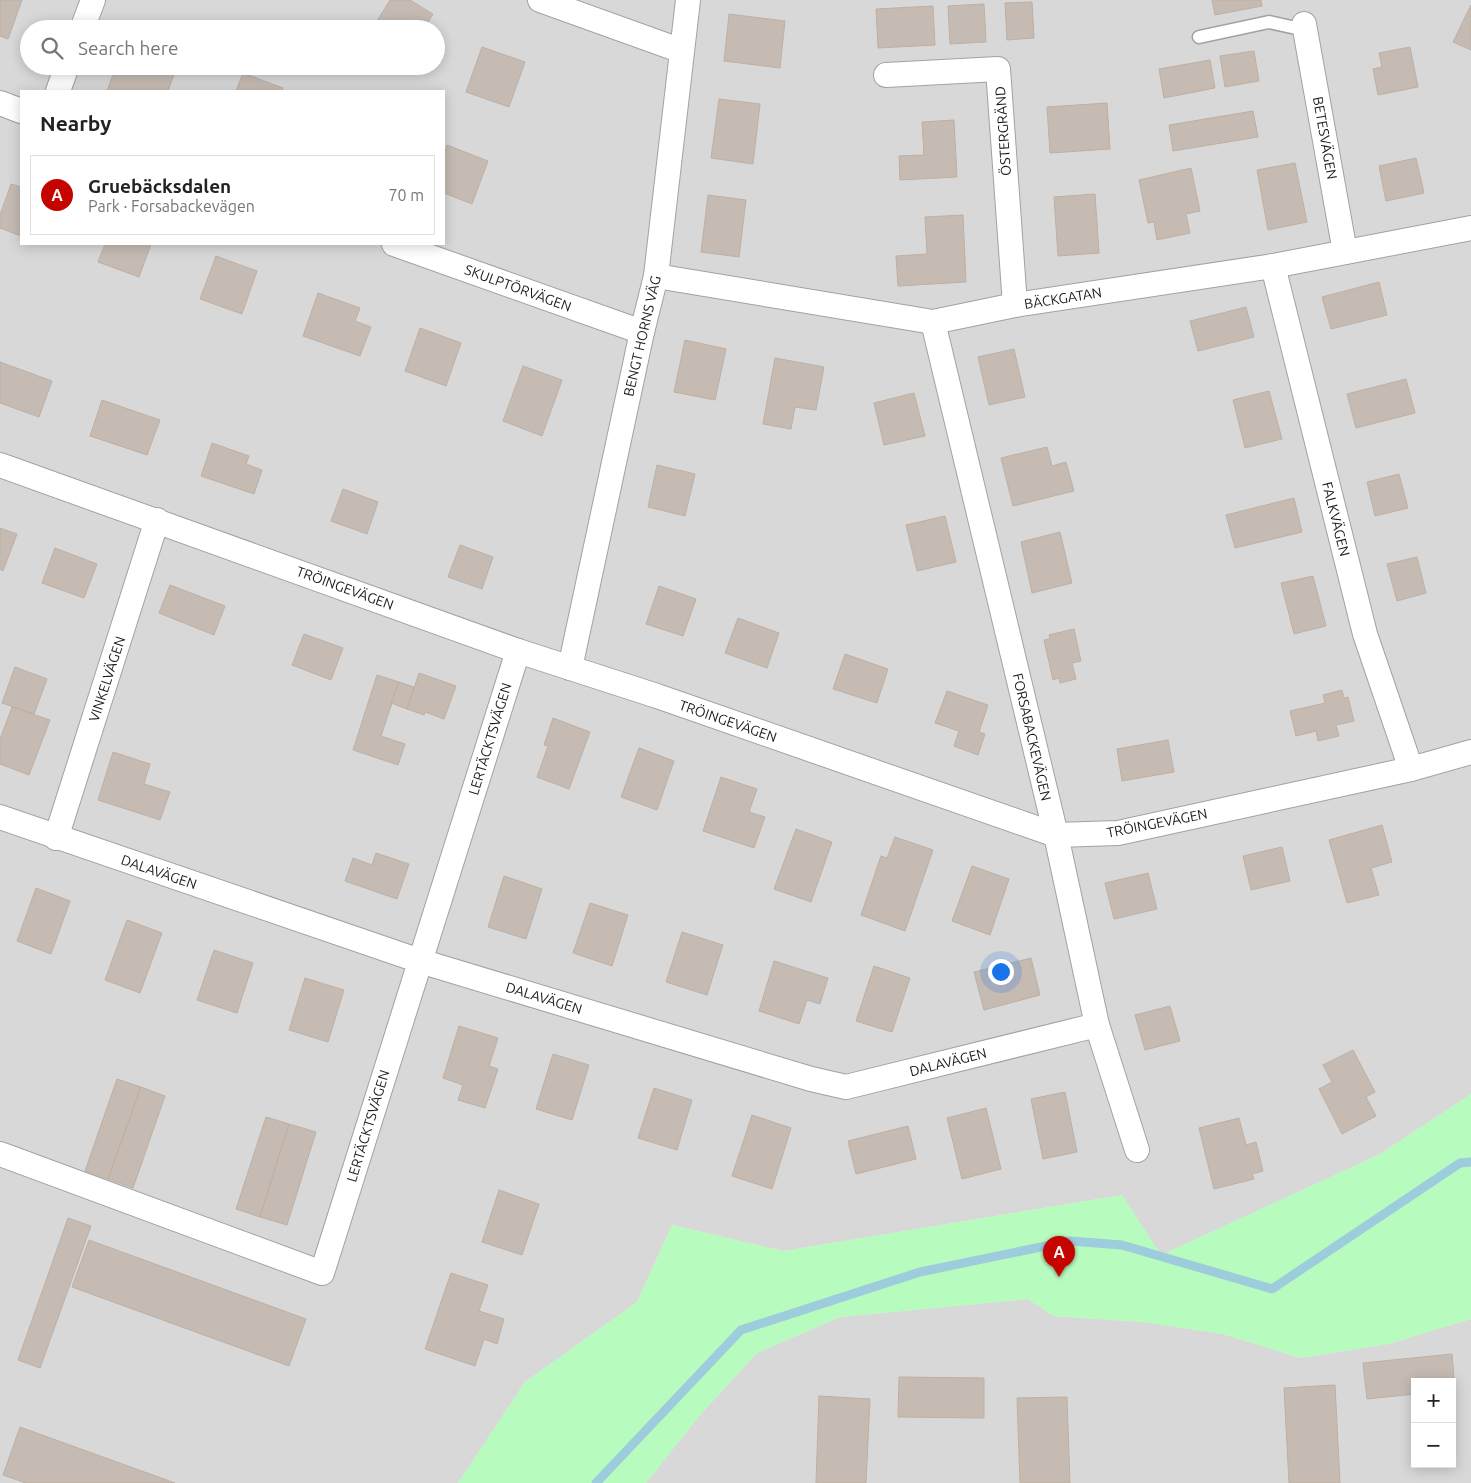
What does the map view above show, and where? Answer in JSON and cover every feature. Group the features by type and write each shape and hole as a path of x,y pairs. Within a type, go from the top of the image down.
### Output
{"street":[{"path":"85,20 93,0"},
{"path":"540,0 682,51"},
{"name":"BENGT HORNS VÄG","path":"570,668 642,332 656,276 688,0"},
{"name":"BETESVÄGEN","path":"1304,27 1345,252"},
{"name":"ÖSTERGRÄND","path":"886,75 998,69 1015,305"},
{"path":"58,90 64,75"},
{"path":"0,103 20,111"},
{"name":"BÄCKGATAN","path":"656,276 933,322 1015,305 1273,266 1471,228"},
{"name":"SKULPTÖRVÄGEN","path":"397,245 642,332"},
{"name":"FALKVÄGEN","path":"1273,266 1365,634 1411,769"},
{"name":"FORSABACKEVÄGEN","path":"933,322 1056,835 1097,1025 1136,1150"},
{"name":"TRÖINGEVÄGEN","path":"0,465 518,651 1056,835 1118,833 1411,769 1471,752"},
{"name":"VINKELVÄGEN","path":"56,838 157,520"},
{"name":"LERTÄCKTSVÄGEN","path":"0,1154 322,1273 518,651"},
{"name":"DALAVÄGEN","path":"0,817 56,838 420,961 811,1080 846,1086 1097,1025"}],"lane":[{"path":"1199,37 1269,22 1304,27"}],"shaded area":[{"path":"0,0 1471,0 1471,1094 1380,1154 1161,1256 1122,1195 783,1251 672,1225 637,1302 525,1382 458,1483 0,1483"},
{"path":"1028,1299 1053,1316 1143,1322 1223,1334 1301,1358 1388,1344 1471,1319 1471,1483 646,1483 700,1415 757,1353 840,1317"}],"green space":[{"path":"1471,1094 1471,1319 1388,1344 1301,1358 1223,1334 1143,1322 1053,1316 1028,1299 840,1317 757,1353 700,1415 646,1483 458,1483 525,1382 637,1302 672,1225 783,1251 1122,1195 1161,1255 1380,1154"}],"building":[{"path":"0,0 22,0 8,39 0,36"},
{"path":"390,0 410,0 433,14 429,20 378,20"},
{"path":"1212,0 1261,0 1262,6 1215,15"},
{"path":"1032,2 1034,38 1007,40 1005,3"},
{"path":"984,4 986,42 950,44 948,6"},
{"path":"1471,5 1471,50 1453,42"},
{"path":"933,6 935,45 878,48 876,9"},
{"path":"729,14 785,21 780,68 724,61"},
{"path":"482,47 525,62 509,107 466,92"},
{"path":"1410,47 1418,87 1378,95 1373,69 1382,67 1379,53"},
{"path":"1254,51 1259,81 1225,87 1220,56"},
{"path":"1210,60 1215,88 1164,98 1159,69"},
{"path":"113,75 174,75 168,90 107,90"},
{"path":"242,75 248,75 283,88 282,90 236,90"},
{"path":"719,99 760,104 753,164 711,158"},
{"path":"1107,103 1110,149 1050,153 1047,107"},
{"path":"1253,111 1258,137 1173,151 1169,125"},
{"path":"954,120 957,177 900,180 899,156 924,155 922,122"},
{"path":"447,145 488,161 472,204 445,193 445,152"},
{"path":"1416,158 1424,193 1386,201 1379,166"},
{"path":"1295,163 1307,222 1268,230 1257,170"},
{"path":"1191,168 1200,211 1186,214 1190,233 1157,240 1154,222 1148,223 1139,180"},
{"path":"11,184 20,187 20,236 0,228 0,215"},
{"path":"1095,194 1099,253 1058,256 1054,197"},
{"path":"708,195 746,200 739,257 701,252"},
{"path":"963,215 966,282 898,286 896,256 927,254 925,217"},
{"path":"105,245 151,245 139,277 98,262"},
{"path":"216,256 257,271 242,314 200,299"},
{"path":"1379,282 1387,315 1331,329 1322,297"},
{"path":"318,293 360,308 355,321 371,327 360,356 303,336"},
{"path":"1246,307 1254,337 1198,351 1190,321"},
{"path":"420,328 461,343 446,386 405,371"},
{"path":"685,340 726,349 715,400 674,392"},
{"path":"1014,349 1025,397 989,405 978,357"},
{"path":"775,358 824,367 816,410 795,407 791,429 763,424"},
{"path":"0,362 52,381 39,417 0,403"},
{"path":"523,366 562,380 542,436 503,421"},
{"path":"1406,379 1415,413 1356,428 1347,394"},
{"path":"1269,391 1282,439 1245,448 1233,400"},
{"path":"914,393 925,436 884,445 874,403"},
{"path":"102,400 160,420 147,455 90,436"},
{"path":"212,443 249,456 246,464 262,470 254,494 201,476"},
{"path":"1047,447 1052,466 1066,462 1074,491 1013,506 1001,458"},
{"path":"657,465 695,474 685,516 648,507"},
{"path":"1399,474 1408,508 1375,516 1367,482"},
{"path":"343,489 378,502 367,534 331,521"},
{"path":"1294,498 1302,532 1235,548 1226,515"},
{"path":"945,516 956,562 917,571 906,525"},
{"path":"0,528 17,534 3,571 0,569"},
{"path":"1060,532 1072,583 1032,593 1021,542"},
{"path":"460,545 493,557 482,589 448,577"},
{"path":"55,548 97,564 84,598 42,583"},
{"path":"1417,557 1426,593 1397,601 1387,564"},
{"path":"1313,576 1326,626 1294,634 1281,583"},
{"path":"170,585 225,606 214,635 159,613"},
{"path":"659,586 696,599 683,636 646,624"},
{"path":"738,618 779,633 767,668 725,653"},
{"path":"1074,629 1081,661 1072,663 1076,679 1060,683 1059,678 1053,680 1044,640 1050,639 1049,635"},
{"path":"304,634 343,648 331,680 292,665"},
{"path":"845,654 888,669 877,703 833,689"},
{"path":"15,667 47,679 34,714 2,703"},
{"path":"419,673 456,686 444,719 425,712 424,715 407,709"},
{"path":"377,675 399,682 381,736 405,744 398,765 353,750"},
{"path":"399,682 414,687 407,709 391,703"},
{"path":"1342,690 1344,698 1348,697 1354,721 1336,725 1339,736 1318,741 1316,731 1296,736 1290,711 1325,703 1323,695"},
{"path":"947,691 988,705 979,732 985,734 978,755 954,746 959,731 935,723"},
{"path":"12,707 50,720 29,775 0,764 0,739"},
{"path":"553,718 590,732 569,789 537,777 548,746 544,745"},
{"path":"1168,740 1174,772 1122,781 1117,749"},
{"path":"639,748 674,761 657,810 621,797"},
{"path":"113,752 150,764 144,784 170,792 160,820 98,800"},
{"path":"721,777 757,789 749,812 765,817 754,848 703,831"},
{"path":"1382,825 1392,862 1371,868 1379,895 1347,903 1329,840"},
{"path":"796,829 832,842 811,902 774,889"},
{"path":"895,837 933,850 905,931 861,915 881,856 887,858"},
{"path":"1282,847 1290,881 1251,890 1243,856"},
{"path":"376,853 409,864 397,899 345,881 353,858 372,865"},
{"path":"972,866 1009,879 990,935 952,921"},
{"path":"1148,873 1157,909 1114,919 1105,883"},
{"path":"504,876 542,889 526,939 488,927"},
{"path":"36,888 70,901 51,954 17,941"},
{"path":"590,903 628,915 612,966 573,953"},
{"path":"127,920 162,933 140,993 105,980"},
{"path":"682,932 723,945 707,995 666,982"},
{"path":"214,950 253,963 237,1013 197,1000"},
{"path":"1031,958 1040,995 984,1010 974,972"},
{"path":"774,961 828,978 820,1004 807,1000 799,1024 759,1011"},
{"path":"874,966 910,978 892,1032 856,1021"},
{"path":"305,978 344,990 328,1042 289,1030"},
{"path":"1170,1006 1180,1041 1145,1050 1135,1015"},
{"path":"459,1026 498,1038 489,1066 498,1069 485,1108 458,1100 463,1085 443,1078"},
{"path":"1353,1050 1375,1092 1366,1097 1376,1116 1342,1134 1319,1089 1332,1082 1323,1065"},
{"path":"553,1054 589,1065 572,1120 536,1109"},
{"path":"117,1079 141,1087 108,1179 85,1171"},
{"path":"141,1087 165,1096 133,1188 108,1179"},
{"path":"654,1088 692,1100 677,1150 638,1138"},
{"path":"1065,1092 1077,1152 1043,1159 1031,1099"},
{"path":"986,1108 1001,1169 962,1179 947,1118"},
{"path":"752,1115 791,1128 772,1189 732,1176"},
{"path":"266,1117 289,1124 260,1217 236,1209"},
{"path":"1239,1118 1246,1145 1256,1142 1263,1171 1252,1174 1254,1179 1214,1189 1199,1128"},
{"path":"289,1124 316,1132 287,1225 260,1217"},
{"path":"908,1126 916,1159 856,1174 848,1141"},
{"path":"499,1190 539,1204 522,1255 482,1242"},
{"path":"68,1218 91,1226 40,1368 18,1360"},
{"path":"89,1240 306,1319 289,1366 72,1287"},
{"path":"451,1273 488,1285 479,1311 504,1319 497,1344 484,1339 475,1366 425,1349"},
{"path":"1452,1354 1454,1378 1411,1378 1411,1394 1367,1399 1363,1363"},
{"path":"899,1377 984,1378 984,1418 898,1417"},
{"path":"1335,1385 1340,1483 1289,1483 1284,1388"},
{"path":"819,1396 870,1399 866,1483 816,1483"},
{"path":"1067,1397 1070,1483 1020,1483 1017,1398"},
{"path":"20,1427 175,1483 26,1483 3,1475"}],"waterway":[{"path":"596,1483 741,1330 920,1272 1070,1241 1122,1245 1272,1289 1460,1163 1471,1162"}],"place":[{"name":"Gruebäcksdalen","path":"1059,1277"}]}
